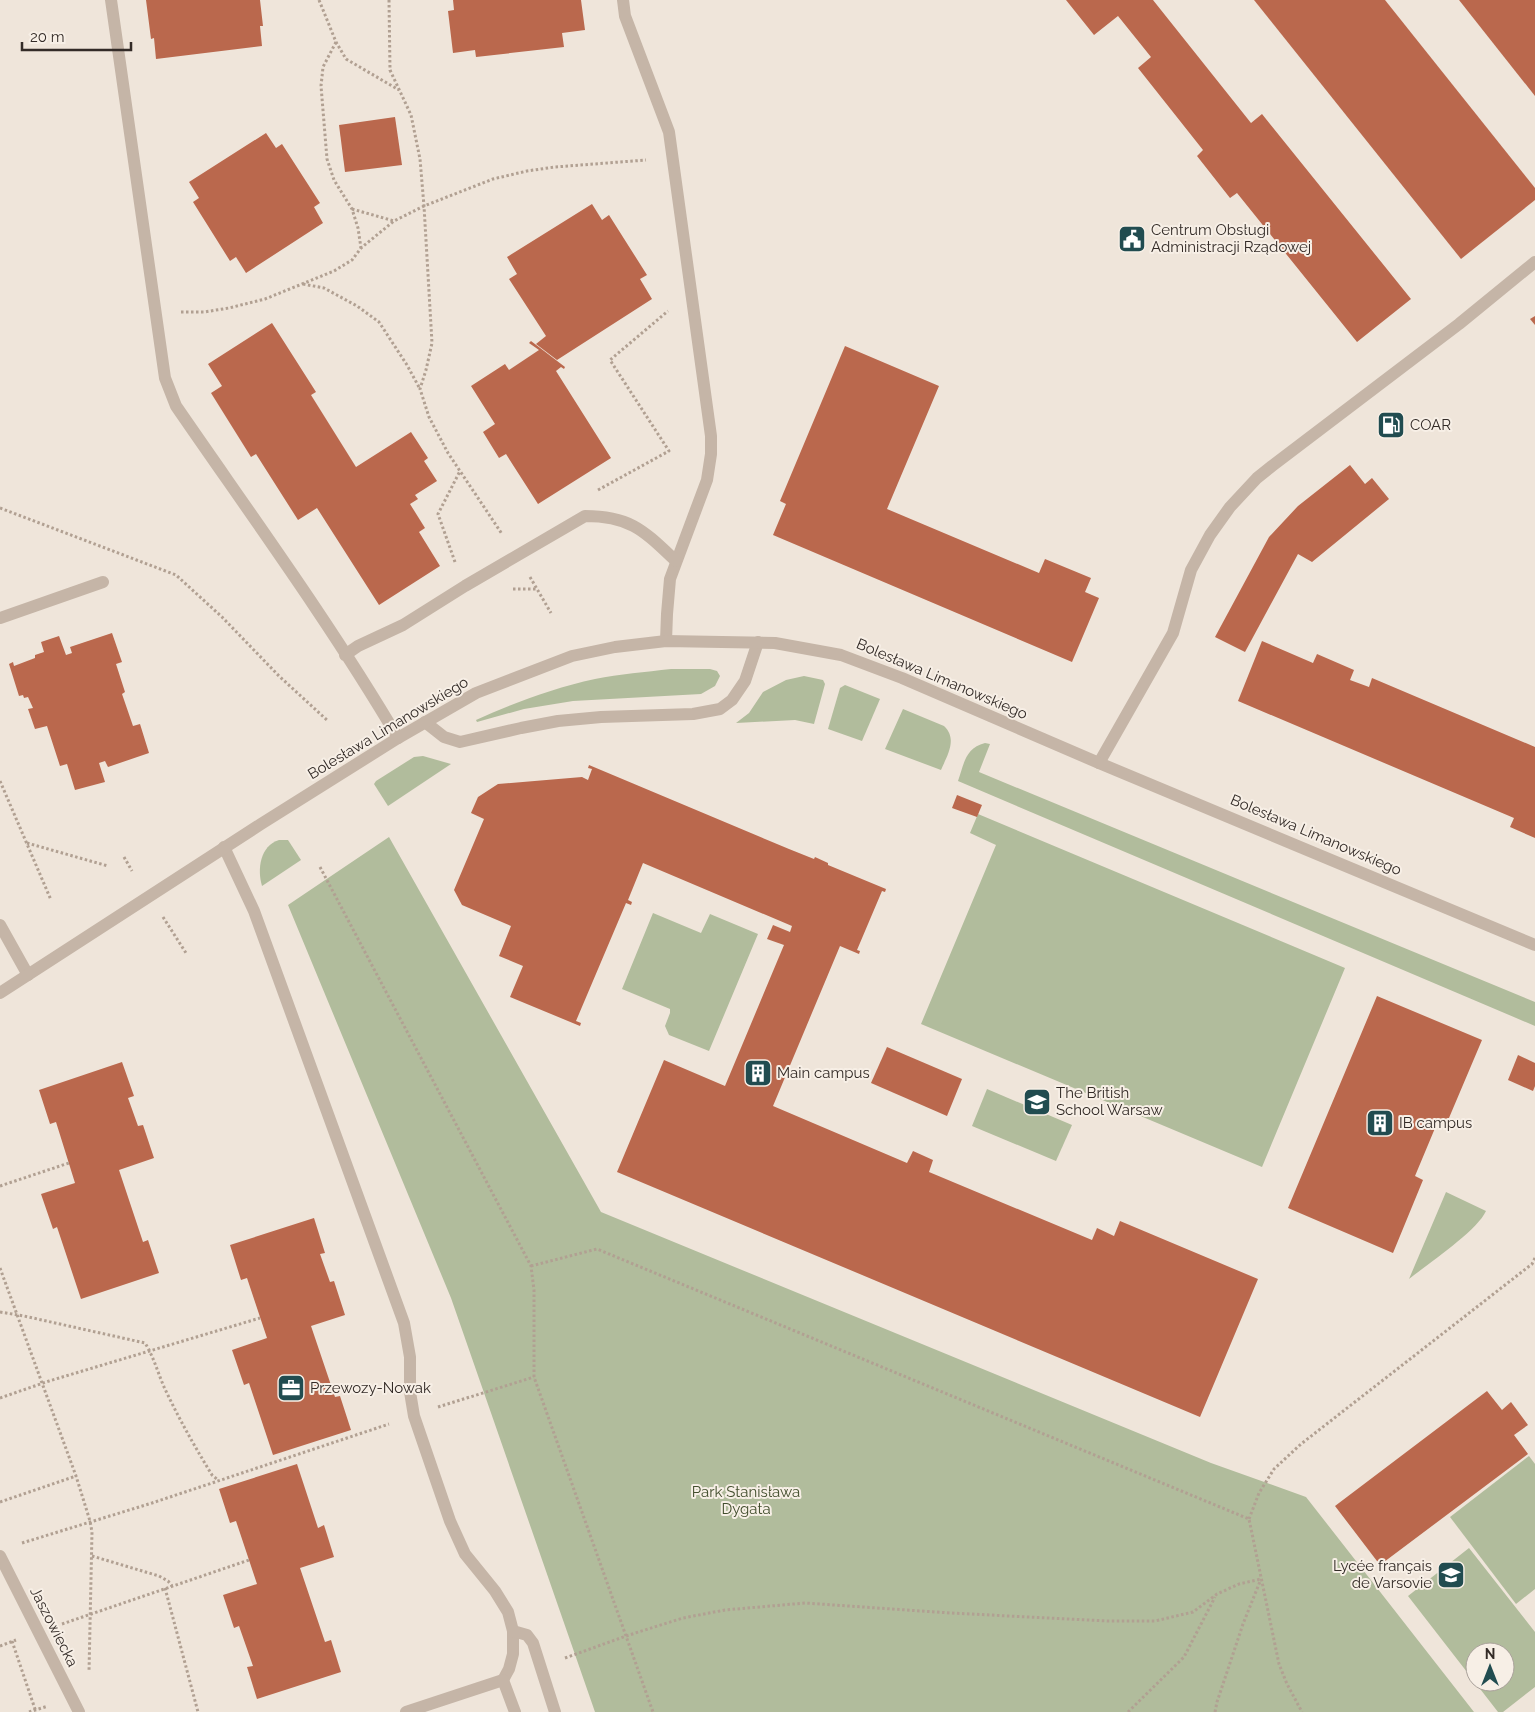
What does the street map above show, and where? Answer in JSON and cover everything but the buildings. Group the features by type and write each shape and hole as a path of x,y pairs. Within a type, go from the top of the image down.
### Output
{"street":[{"path":"112,0 165,378 176,406 290,571 371,693 398,738"},
{"path":"623,0 625,16 669,132 711,436 711,454 707,480 670,578 666,641"},
{"path":"1099,763 1173,633 1191,570 1210,535 1230,507 1257,478 1459,324 1535,262"},
{"path":"345,655 358,646 402,625 585,516 601,516 625,521 638,528 676,561"},
{"path":"0,618 103,582"},
{"name":"Bolesława Limanowskiego","path":"0,993 224,847 398,738 476,693 572,656 615,647 666,641 775,643 841,655 902,678 1099,763 1535,945"},
{"path":"425,722 444,737 460,742 558,721 601,717 693,714 720,709 732,700 745,681 758,642"},
{"path":"224,847 254,911 404,1323 410,1357 410,1392 414,1416 450,1522 465,1554 508,1612 513,1631 513,1654 510,1669 503,1680 406,1712"},
{"path":"0,925 28,975"},
{"name":"Jaszowiecka","path":"0,1556 79,1712"},
{"path":"513,1631 527,1635 533,1642 554,1712"},
{"path":"503,1680 515,1712"}],"path":[{"path":"319,0 336,42 346,59 399,91"},
{"path":"389,0 390,70 411,115 420,159 424,206 432,343 420,389"},
{"path":"336,42 323,67 321,86 327,159 334,180 352,209 358,228 361,248"},
{"path":"155,312 204,312 265,299 334,271 352,260 361,248 394,221 424,206 493,180 527,171 555,167 672,158"},
{"path":"352,209 394,221"},
{"path":"302,284 324,288 357,306 379,322 420,389 429,417 448,453 517,556 551,613"},
{"path":"592,493 669,451 610,360 674,307"},
{"path":"457,568 438,514 460,471"},
{"path":"0,508 176,576 222,617 279,676 328,721"},
{"path":"0,780 51,900"},
{"path":"27,843 108,866"},
{"path":"124,856 132,871"},
{"path":"320,867 531,1266 534,1290 534,1377 653,1712"},
{"path":"161,915 186,953"},
{"path":"0,1186 69,1163"},
{"path":"531,1266 597,1249 1249,1519"},
{"path":"1302,1712 1279,1664 1249,1519 1260,1493 1274,1469 1301,1444 1532,1264 1535,1258"},
{"path":"0,1268 76,1476 90,1521 92,1556 88,1678"},
{"path":"0,1312 145,1343 150,1350 180,1422 212,1475 218,1481"},
{"path":"0,1398 42,1383 260,1318"},
{"path":"16,1545 534,1377"},
{"path":"0,1502 76,1476"},
{"path":"92,1556 159,1576 168,1580 172,1586"},
{"path":"0,1646 249,1560"},
{"path":"540,1667 683,1618 725,1610 805,1603 950,1613 1108,1621 1155,1621 1193,1612 1217,1594 1238,1584 1261,1579"},
{"path":"1215,1712 1243,1624 1261,1579"},
{"path":"165,1588 198,1712"},
{"path":"1128,1712 1184,1656 1217,1594"},
{"path":"10,1635 36,1712"}],"green space":[{"path":"671,669 710,669 717,671 720,676 715,686 701,694 573,701 524,709 477,722 476,720 534,696 579,683 614,676"},
{"path":"804,676 823,680 825,684 814,724 795,720 736,723 749,713 763,692 786,680"},
{"path":"845,685 880,699 862,741 828,729 840,688"},
{"path":"903,709 944,726 948,731 951,742 950,748 941,770 885,749"},
{"path":"990,744 979,772 1535,1002 1535,1026 958,781 969,753 978,745"},
{"path":"423,756 451,764 388,806 374,784 376,781 414,757"},
{"path":"978,814 1345,968 1262,1167 921,1024 996,845 970,833"},
{"name":"Park Stanisława Dygata","path":"389,837 601,1212 1211,1463 1306,1497 1474,1712 595,1712 451,1298 288,905"},
{"path":"279,840 288,840 301,860 262,886 260,866 264,853 268,847"},
{"path":"653,913 701,933 710,914 758,934 709,1051 669,1035 665,1026 670,1009 622,989"},
{"path":"987,1089 1072,1125 1056,1161 972,1126"},
{"path":"1446,1192 1486,1211 1481,1219 1463,1237 1409,1279"},
{"path":"1529,1456 1535,1464 1535,1589 1516,1604 1450,1517"},
{"path":"1469,1548 1535,1632 1535,1687 1503,1712 1498,1712 1482,1692 1515,1692 1515,1642 1465,1642 1465,1669 1408,1596"}],"place":[{"name":"Centrum Obsługi Administracji Rządowej","path":"1132,239"},
{"name":"COAR","path":"1391,425"},
{"name":"Main campus","path":"758,1073"},
{"name":"The British School Warsaw","path":"1037,1102"},
{"name":"IB campus","path":"1380,1123"},
{"name":"Przewozy-Nowak","path":"291,1388"},
{"name":"Lycée français de Varsovie","path":"1451,1575"}]}
